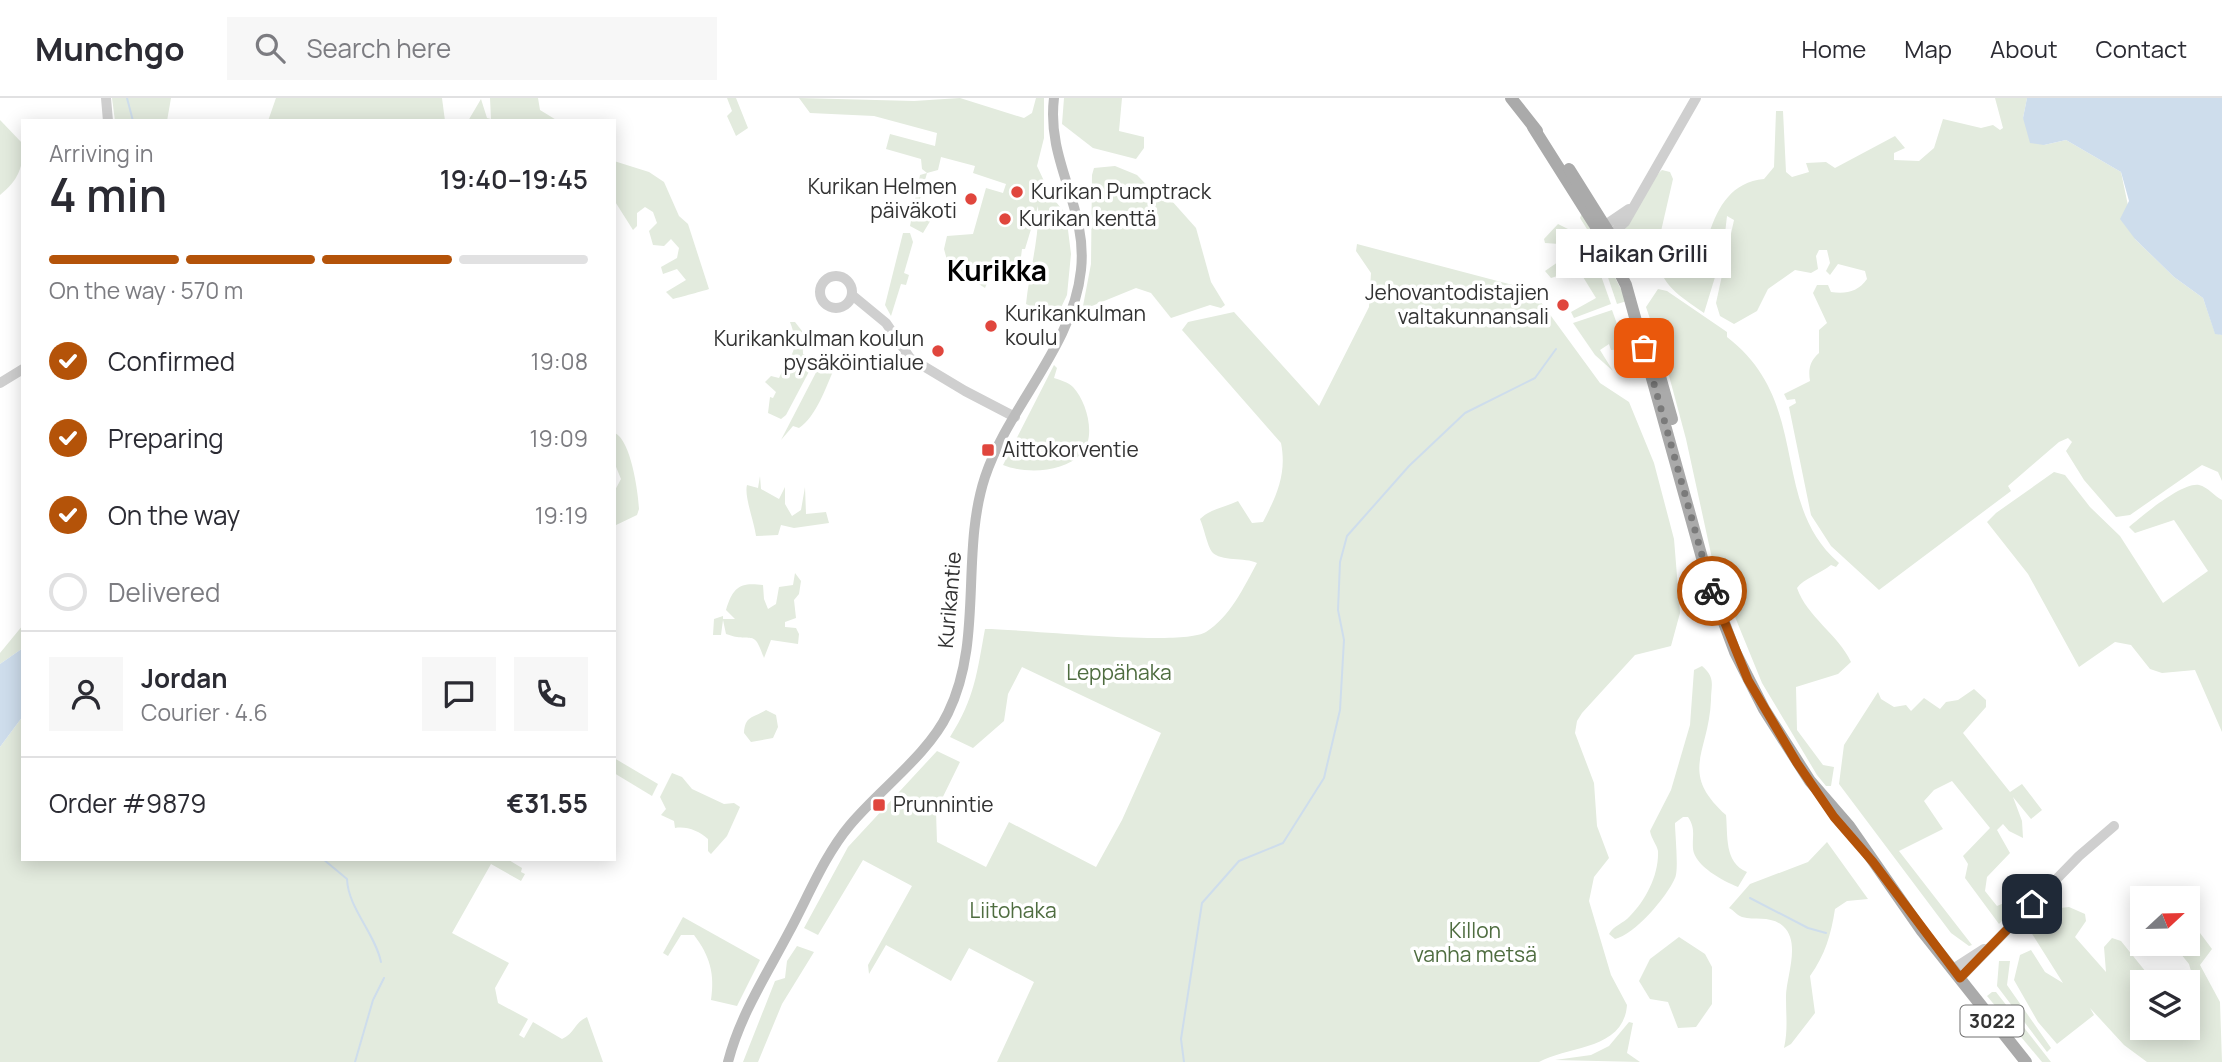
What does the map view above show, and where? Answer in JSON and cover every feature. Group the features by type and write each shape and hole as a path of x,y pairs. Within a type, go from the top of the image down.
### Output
{"main road":[{"name":"Kurikantie","path":"728,1062 756,992 830,855 848,827 931,741 950,710 966,651 980,496 994,454 1062,332 1073,305 1081,271 1079,221 1053,140 1054,98"},
{"name":"3022","path":"1511,98 1579,183 1605,233 1633,306 1713,596 1735,652 1775,729 1834,817 1873,862 2026,1062"},
{"name":"3022","path":"1959,972 2036,1062"}],"street":[{"path":"106,98 108,119"},
{"path":"1605,233 1625,222 1696,98"},
{"path":"852,295 886,323 910,358 1015,417"},
{"path":"0,383 21,370"},
{"path":"1959,972 2079,856 2114,826"}],"green space":[{"path":"112,98 171,98 167,119 115,119"},
{"path":"276,98 442,98 445,119 269,119"},
{"path":"490,98 538,98 540,110 555,119 491,119"},
{"path":"727,98 736,98 748,128 736,136 727,116 732,111"},
{"path":"799,98 914,101 960,98 1024,118 1032,113 1036,98 1044,98 1044,138 1037,166 1051,196 1066,214 1071,254 1067,295 1056,318 1026,304 1036,242 1038,206 1025,249 1022,249 1018,280 991,274 985,288 948,264 944,249 947,236 973,234 986,188 1003,193 1006,184 973,173 975,166 941,157 938,170 927,173 922,169 921,159 886,149 890,134 935,146 937,133 874,116 810,113"},
{"path":"1064,98 1122,98 1119,131 1144,137 1144,148 1136,159 1093,148 1062,124"},
{"path":"1995,98 2027,98 2023,118 2044,145 2066,140 2121,172 2135,239 2174,277 2203,298 2215,333 2222,335 2222,481 2218,472 2202,465 2130,515 2116,517 2084,480 2066,451 2072,442 2068,438 2059,442 2008,486 2011,491 1879,590 1831,546 1811,515 1789,407 1796,403 1795,399 1787,400 1784,394 1810,381 1810,366 1819,353 1819,330 1827,323 1813,293 1817,285 1828,285 1831,292 1851,291 1860,287 1867,279 1865,271 1838,264 1830,275 1826,271 1830,263 1827,250 1819,250 1816,256 1818,269 1811,273 1795,270 1768,289 1757,311 1734,324 1720,316 1716,303 1734,220 1727,216 1723,251 1704,313 1668,284 1660,269 1660,260 1669,262 1670,256 1689,261 1697,231 1709,234 1728,197 1743,185 1764,179 1774,167 1776,111 1783,111 1786,172 1792,177 1809,172 1806,163 1826,162 1835,168 1895,136 1905,148 1894,153 1894,160 1919,161 1934,148 1943,119 1981,128 1993,125 2000,130 2003,128"},
{"path":"481,99 487,118 491,119 469,119"},
{"path":"0,120 21,142 21,164 12,184 0,195"},
{"path":"616,162 649,172 664,182 679,216 688,224 709,289 673,299 666,292 686,280 677,269 663,274 661,267 677,258 679,248 671,239 664,246 653,245 649,231 657,223 653,212 645,207 637,213 637,226 633,230 616,203"},
{"path":"1115,166 1137,175 1162,201 1171,200 1196,228 1211,282 1225,305 1221,308 1210,305 1171,318 1151,293 1136,288 1087,308 1083,306 1091,264 1092,175 1094,168"},
{"path":"1662,170 1670,172 1673,179 1653,266 1637,261 1634,255 1628,258 1621,237 1638,202"},
{"path":"927,173 920,199 932,218 923,233 910,226 920,175"},
{"path":"1582,213 1627,301 1617,304 1597,245 1580,218"},
{"path":"1558,224 1588,239 1611,304 1574,318 1571,312 1596,298 1580,272 1573,271 1551,278 1545,271 1558,262 1563,248 1559,244 1545,243 1544,239"},
{"path":"903,233 910,233 913,242 904,273 909,275 906,285 901,284 891,316 885,305"},
{"path":"1357,244 1532,290 1600,383 1629,402 1654,463 1674,539 1680,613 1671,646 1635,655 1582,713 1575,733 1594,783 1597,826 1609,858 1594,877 1589,901 1611,975 1627,1005 1624,1020 1616,1031 1605,1039 1539,1062 997,1062 1034,982 969,948 951,981 886,945 869,974 868,965 912,886 863,860 818,935 804,928 848,847 937,751 960,762 936,811 937,842 986,867 1009,822 1096,867 1122,820 1161,733 1022,667 1008,694 1004,721 973,748 950,737 970,697 985,629 1167,638 1191,636 1215,626 1236,601 1257,563 1221,557 1212,552 1200,519 1213,510 1238,501 1252,523 1263,522 1280,484 1283,454 1281,443 1182,330 1188,322 1234,312 1319,406 1369,307 1371,273 1356,251"},
{"path":"1658,289 1667,291 1727,332 1727,337 1754,363 1771,392 1782,421 1804,511 1817,538 1839,563 1836,567 1831,565 1797,588 1808,608 1851,662 1838,674 1796,687 1797,730 1823,765 1834,767 1831,786 1826,786 1817,775 1762,683 1713,563 1686,439 1668,372 1646,307"},
{"path":"1612,310 1626,349 1611,350 1609,344 1600,350 1613,371 1595,355 1573,323"},
{"path":"790,322 795,322 802,331 803,354 811,358 813,364 786,415 781,419 768,413 770,397 773,398 776,392 765,382 771,376 779,378 793,352 795,339"},
{"path":"824,357 827,357 825,363 834,369 820,401 805,423 799,428 793,426 781,440"},
{"path":"1054,365 1057,368 1054,378 1071,385 1086,411 1089,430 1086,447 1073,460 1054,468 1022,470 1003,465"},
{"path":"616,434 621,438 629,456 639,509 637,515 616,525 616,488 621,479 616,467"},
{"path":"2054,472 2065,475 2090,507 2120,536 2163,603 2208,571 2174,520 2135,533 2129,527 2162,501 2192,485 2202,486 2222,500 2222,732 2195,670 2162,673 2150,669 2131,645 2115,642 2079,667 2028,574 1987,522"},
{"path":"760,476 761,489 779,499 785,487 785,504 792,516 801,510 805,487 806,514 826,512 829,523 794,528 781,525 778,535 756,536 746,490 747,485 758,488"},
{"path":"795,573 801,581 799,594 794,600 796,618 785,622 785,627 796,628 799,634 798,644 771,640 764,658 755,639 726,634 723,620 721,635 713,635 714,619 723,616 723,619 735,619 726,610 739,587 749,584 763,585 768,609 776,604 779,587 793,585"},
{"path":"21,627 21,649 0,664 0,653"},
{"path":"1702,666 1711,678 1712,686 1700,774 1711,800 1726,815 1727,839 1734,862 1747,872 1738,887 1704,867 1693,849 1693,829 1690,821 1688,817 1683,817 1675,823 1677,868 1671,886 1658,905 1640,923 1615,939 1609,934 1636,910 1654,878 1658,851 1650,831 1671,790 1690,725 1694,670"},
{"path":"1974,689 1986,700 1986,707 1963,733 2010,792 2022,784 2042,810 2031,819 2013,797 2022,821 2023,838 2009,831 2003,824 1997,830 2010,853 1987,877 1985,891 1997,906 2023,895 2025,898 1999,924 1965,878 1968,864 1963,856 1990,828 1952,781 1934,790 1924,801 1943,829 1899,851 1972,945 1969,946 1951,933 1839,784 1844,745 1878,692 1881,699 1894,707 1906,705 1911,711 1924,698 1940,709 1946,702 1958,700"},
{"path":"766,710 776,715 778,727 773,738 751,742 744,733 746,723"},
{"path":"21,719 21,861 510,861 522,868 521,872 525,874 521,881 491,864 452,933 509,963 495,988 498,1003 528,1019 519,1035 524,1038 533,1022 562,1039 587,1017 603,1062 0,1062 0,747"},
{"path":"616,759 658,784 652,796 616,774"},
{"path":"672,773 682,777 692,789 724,804 734,803 740,807 727,836 711,854 708,851 708,839 688,828 675,828 674,821 661,815 666,809 660,797"},
{"path":"1827,842 1868,899 1847,901 1835,909 1827,944 1810,976 1815,1013 1791,1044 1784,1048 1786,991 1792,951 1789,933 1778,923 1768,919 1742,917 1729,908 1750,884 1808,862"},
{"path":"2069,907 2085,914 2086,921 2075,937 2106,972 2104,947 2112,938 2121,941 2130,956 2133,956 2144,970 2130,970 2130,1040 2200,1040 2200,970 2191,970 2183,956 2200,956 2200,933 2212,949 2200,965 2220,1002 2222,1062 2147,1062 2124,1045 2090,1008 2094,1015 2057,1044 2038,1022 2014,980 2020,955 2031,950 2045,972 2063,983 2024,921 2035,911"},
{"path":"683,917 760,960 737,1006 711,1000 710,966 694,935 681,935 668,956 663,953"},
{"path":"1679,937 1705,954 1712,967 1712,1004 1696,1027 1678,1028 1668,1002 1650,999 1639,981 1650,959"},
{"path":"797,946 814,952 782,1004 758,1062 743,1062 775,981 785,978 787,961"},
{"path":"1999,961 2010,961 2007,985 2051,1048 2047,1052 1997,986"},
{"path":"1996,992 2051,1062 2042,1062 1987,996"},
{"path":"1629,1022 1633,1023 1627,1053 1640,1062 1555,1060 1591,1055 1609,1046"}],"water":[{"path":"2027,98 2222,98 2222,335 2215,334 2203,298 2174,277 2135,239 2120,219 2129,201 2121,172 2066,140 2044,145 2030,143 2023,118"},
{"path":"21,649 21,719 0,747 0,664"}],"waterway":[{"path":"127,98 132,119"},
{"path":"1184,1062 1181,1039 1202,903 1239,861 1283,843 1324,778 1340,710 1344,640 1338,610 1340,562 1347,536 1409,466 1465,413 1535,378 1556,349"},
{"path":"325,861 347,879 352,900 381,962"},
{"path":"1750,898 1808,928 1826,933"},
{"path":"355,1062 373,1000 384,978"}],"way so far":[{"path":"1644,348 1712,591"}],"place":[{"name":"Kurikan Pumptrack","path":"1017,192"},
{"name":"Kurikan Helmen päiväkoti","path":"971,199"},
{"name":"Kurikan kenttä","path":"1005,219"},
{"name":"Jehovantodistajien valtakunnansali","path":"1563,305"},
{"name":"Kurikankulman koulu","path":"991,326"},
{"name":"Haikan Grilli","path":"1644,348"},
{"name":"Kurikankulman koulun pysäköintialue","path":"938,351"},
{"name":"Aittokorventie","path":"988,450"},
{"name":"Prunnintie","path":"879,805"}],"district":[{"name":"Kurikka","path":"997,271"}],"route":[{"path":"1712,591 1748,680 1797,763 1834,817 1873,862 1901,903 1960,978 1972,968 1987,947 2032,904"}],"park label":[{"name":"Leppähaka","path":"1119,673"},
{"name":"Liitohaka","path":"1013,911"},
{"name":"Killon vanha metsä","path":"1475,943"}]}
